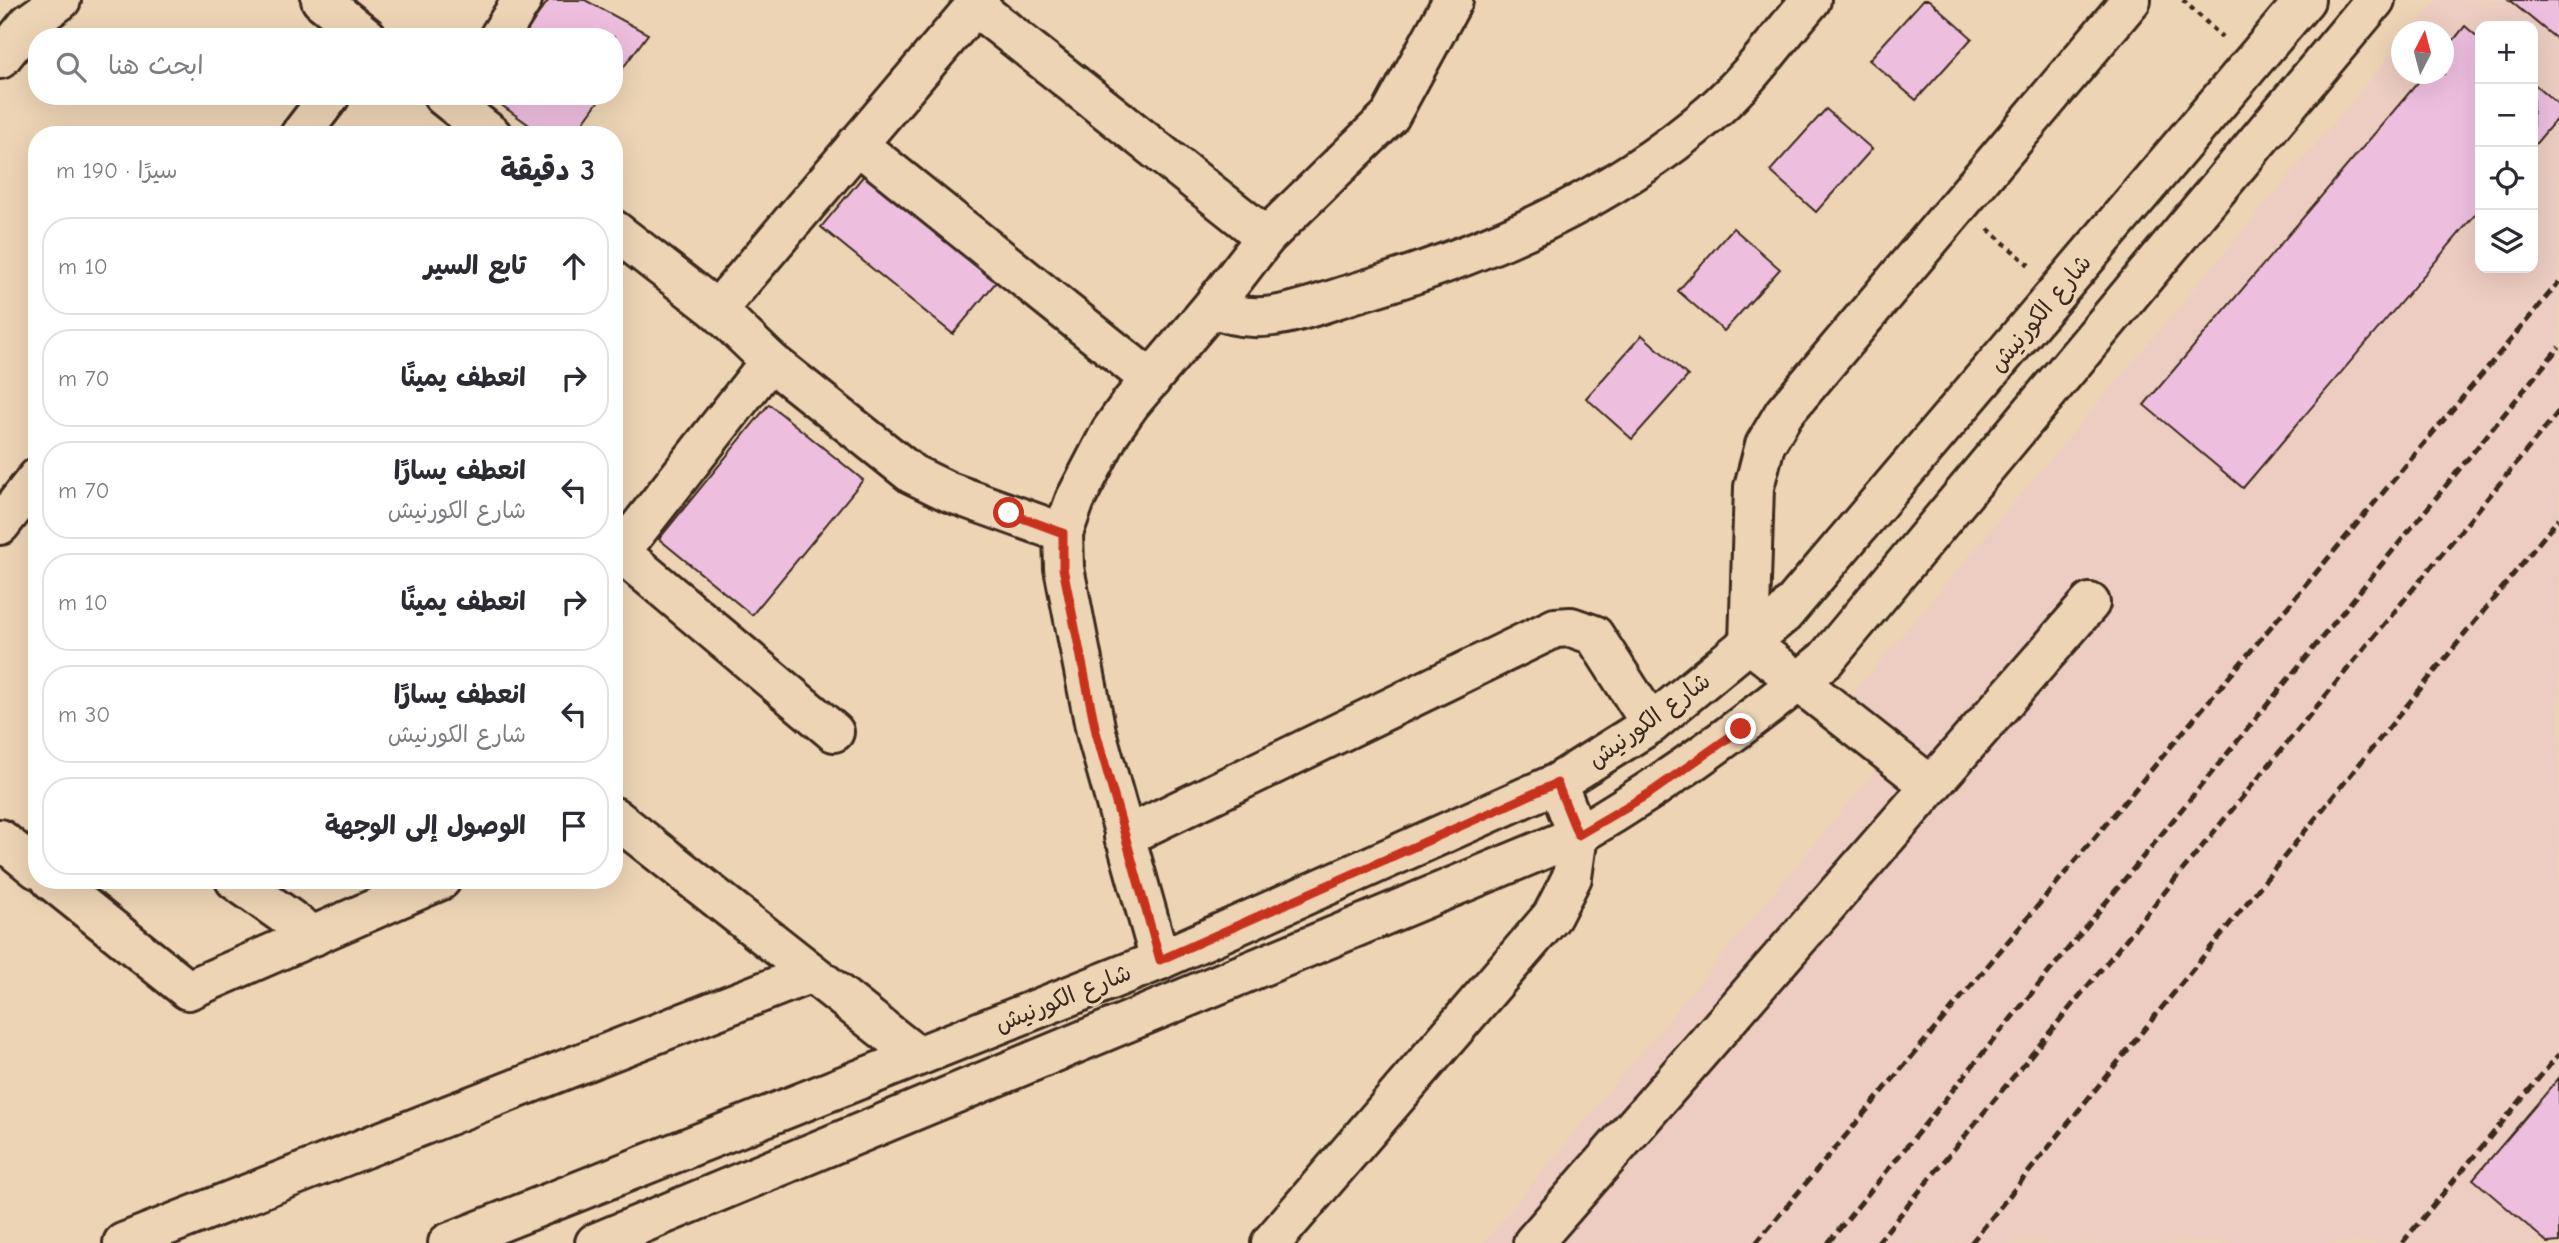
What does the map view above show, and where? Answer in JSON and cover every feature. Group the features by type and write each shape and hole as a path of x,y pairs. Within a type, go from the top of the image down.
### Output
{"street":[{"path":"0,59 29,23 61,0"},
{"path":"505,28 523,0"},
{"path":"1160,960 1096,732 1063,568 1063,533 1075,500 1111,431 1266,237 1390,116 1453,0"},
{"path":"1212,307 1236,317 1268,319 1442,265 1546,222 1605,190 1713,111 1811,0"},
{"path":"1930,785 1749,643 1753,499 1765,445 1784,413 2131,0"},
{"name":"شارع الكورنيش","path":"448,1243 1160,960 1557,783 1651,724 1784,614 2305,0"},
{"name":"شارع الكورنيش","path":"595,1243 1578,835 1650,793 1741,729 1826,659 2375,0"},
{"path":"329,2 357,28"},
{"path":"717,310 977,3 1266,237"},
{"path":"307,126 323,105"},
{"path":"460,105 482,126"},
{"path":"857,144 1151,380"},
{"path":"623,237 717,310 770,361 912,474 949,492 1063,533"},
{"path":"623,544 770,361"},
{"path":"0,525 28,489"},
{"path":"623,559 834,732"},
{"path":"1534,1243 2091,603"},
{"path":"1125,837 1555,628 1571,627 1594,635 1651,724"},
{"path":"1271,1243 1552,916 1572,877 1578,835 1557,783"},
{"path":"623,824 917,1056"},
{"path":"0,839 28,862"},
{"path":"73,889 188,990 414,889"},
{"path":"248,889 314,936"},
{"path":"123,1243 811,973"}],"path":[{"path":"2183,0 2251,64"},
{"path":"1960,204 2059,291"}],"shaded area":[{"path":"2437,0 2559,0 2559,1243 1483,1243 1878,768 1897,740 1853,694 2391,55 2391,84 2454,84 2454,21 2419,21"}],"building":[{"path":"549,0 585,0 648,34 623,68 623,28 528,28"},
{"path":"1923,0 1929,0 1972,38 1916,100 1869,60"},
{"path":"2509,0 2559,0 2559,41 2538,21"},
{"path":"2465,26 2475,35 2475,215 2243,488 2144,405 2417,84 2454,84 2454,40"},
{"path":"2538,87 2559,105 2559,116 2538,141"},
{"path":"501,105 596,105 580,126 531,126"},
{"path":"1826,109 1872,149 1816,212 1770,171"},
{"path":"865,174 997,281 953,334 821,227"},
{"path":"1733,228 1780,269 1724,331 1678,291"},
{"path":"1642,335 1688,376 1632,439 1586,398"},
{"path":"769,404 863,480 752,615 659,539"},
{"path":"2559,1078 2559,1242 2548,1243 2473,1179"}],"railway":[{"path":"1756,1243 2559,282"},
{"path":"1828,1243 2559,347"},
{"path":"1877,1243 2559,411"},
{"path":"1971,1243 2559,518"},
{"path":"2402,1243 2559,1054"}],"route":[{"path":"1009,513 1063,533 1063,568 1096,732 1160,960 1557,783 1578,835 1650,793 1741,729"}]}
